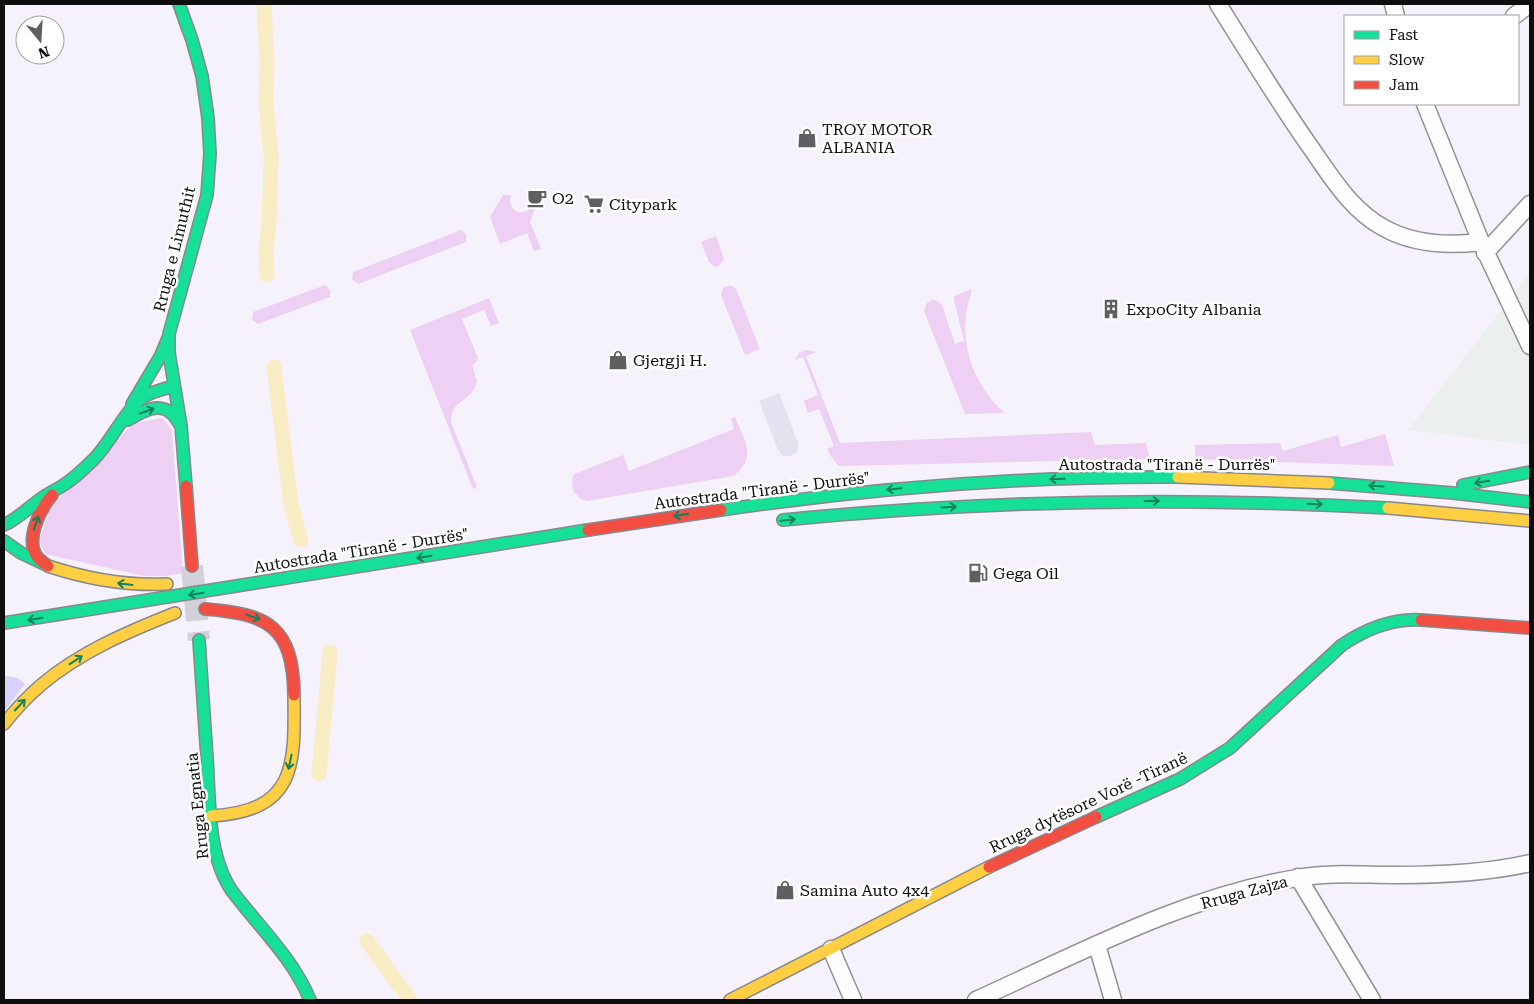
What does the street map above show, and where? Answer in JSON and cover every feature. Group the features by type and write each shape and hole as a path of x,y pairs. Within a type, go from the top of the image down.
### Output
{"main road":[{"name":"Rruga e Limuthit","path":"174,386 170,334 207,195 210,154 208,118 202,76 179,4"},
{"path":"4,525 12,522 35,502 82,471 100,453 113,435 161,355 170,334"},
{"path":"129,408 147,394 160,388 174,386 181,426 192,566"},
{"path":"113,435 127,420 151,409 163,408 169,411 181,426"},
{"path":"1425,490 1475,483 1530,472"},
{"name":"Autostrada \"Tiranë - Durrës\"","path":"4,624 722,509 906,488 1084,478 1166,478 1329,483 1425,490 1530,502"},
{"path":"48,566 37,557 33,546 33,533 38,516 48,499 64,484"},
{"name":"Autostrada \"Tiranë - Durrës\"","path":"775,521 945,507 1103,501 1316,504 1530,521"},
{"path":"4,541 21,553 48,566 83,576 128,584 163,585 218,580 296,578"},
{"path":"127,622 244,603"},
{"path":"205,609 233,611 258,618 270,626 280,635 287,649 294,681 294,727 291,761 282,785 273,796 257,808 228,816 211,816"},
{"path":"4,724 20,704 63,668 123,634 183,612"},
{"name":"Rruga dytësore Vorë -Tiranë","path":"730,1000 993,865 1046,839 1170,785 1188,775 1230,748 1257,725 1342,644 1365,631 1390,622 1410,619 1530,628"},
{"name":"Rruga Egnatia","path":"199,640 215,851 224,879 247,912 288,959 306,987 310,1000"}],"street":[{"path":"1218,4 1292,121 1350,202 1368,218 1408,238 1433,243 1483,248"},
{"path":"1515,15 1530,4"},
{"path":"1425,105 1483,248 1530,346"},
{"path":"1483,248 1530,204"},
{"name":"Rruga Zajza","path":"976,1000 1159,917 1207,900 1298,877 1340,874 1438,874 1514,867 1530,863"},
{"path":"1298,877 1372,1000"},
{"path":"1097,945 1113,1000"},
{"path":"831,949 853,1000"}],"shaded area":[{"path":"503,195 511,195 511,205 516,211 525,212 533,205 536,206 530,222 541,249 534,251 527,233 500,244 490,217"},
{"path":"461,230 466,234 466,242 358,284 352,279 353,272"},
{"path":"716,236 724,259 720,265 715,267 709,262 701,242"},
{"path":"1530,273 1530,445 1408,430"},
{"path":"325,285 330,290 330,297 258,324 252,320 253,312"},
{"path":"730,285 736,289 760,349 745,355 721,295 723,288"},
{"path":"972,289 965,323 968,352 972,366 985,391 1005,413 965,414 924,311 927,303 932,300 938,301 942,305 955,344 964,341 954,296"},
{"path":"489,298 499,323 491,326 484,310 462,319 478,358 472,365 477,381 471,393 454,409 451,422 477,487 473,489 410,330"},
{"path":"807,350 816,352 806,356 840,443 1091,432 1095,445 1146,443 1150,459 839,466 827,449 834,446 819,409 808,413 804,401 818,395 803,357 794,360 799,353"},
{"path":"779,393 798,443 796,453 790,456 783,456 778,450 759,401"},
{"path":"735,417 745,441 747,455 741,469 733,476 587,501 581,499 573,491 572,479 574,474 623,455 629,471 734,429 731,419"},
{"path":"162,418 172,430 183,573 165,576 144,576 45,554 39,541 50,507 134,423"},
{"path":"1385,434 1394,466 1195,459 1195,445 1280,443 1283,451 1338,435 1341,447"}],"sand":[{"path":"4,676 18,678 25,684 4,712"}],"waterway":[{"path":"264,4 267,62 266,102 271,157 269,222 266,249 267,275"},
{"path":"274,367 291,505 301,540"},
{"path":"319,774 330,652"},
{"path":"367,941 410,1000"}],"tunnel":[{"path":"192,566 199,640"}],"traffic: fast":[{"path":"179,4 202,76 208,118 210,154 207,195 169,334 169,353 181,426 186,486"},
{"path":"132,404 161,355 168,338"},
{"path":"4,525 84,469 101,452 131,409 145,396 174,386"},
{"path":"128,420 149,409 160,408 172,414 181,426"},
{"path":"1463,485 1530,472"},
{"path":"721,510 835,495 949,485 1063,479 1178,477"},
{"path":"1329,483 1453,493 1530,502"},
{"path":"783,520 934,508 1085,502 1237,502 1388,508"},
{"path":"4,623 588,530"},
{"path":"4,541 21,553 44,564"},
{"path":"1096,817 1180,779 1230,748 1342,645 1351,639 1390,623 1421,620"},
{"path":"199,640 211,827 218,861 232,891 275,943 294,970 310,1000"}],"traffic: slow":[{"path":"1178,477 1329,483"},
{"path":"1388,508 1530,521"},
{"path":"48,566 77,575 107,581 167,584"},
{"path":"4,724 36,690 72,662 122,635 175,613"},
{"path":"211,816 239,812 260,805 275,794 285,780 291,763 294,695"},
{"path":"730,1000 989,867"}],"traffic: jam":[{"path":"186,486 192,566"},
{"path":"48,566 38,558 34,551 33,534 43,508 52,495"},
{"path":"588,530 721,510"},
{"path":"205,609 245,615 261,620 273,628 282,639 289,653 294,695"},
{"path":"1421,620 1530,628"},
{"path":"989,867 1096,817"}],"place":[{"name":"TROY MOTOR ALBANIA","path":"807,138"},
{"name":"O2","path":"537,198"},
{"name":"Citypark","path":"594,204"},
{"name":"ExpoCity Albania","path":"1111,309"},
{"name":"Gjergji H.","path":"618,360"},
{"name":"Gega Oil","path":"978,573"},
{"name":"Samina Auto 4x4","path":"785,890"}]}
